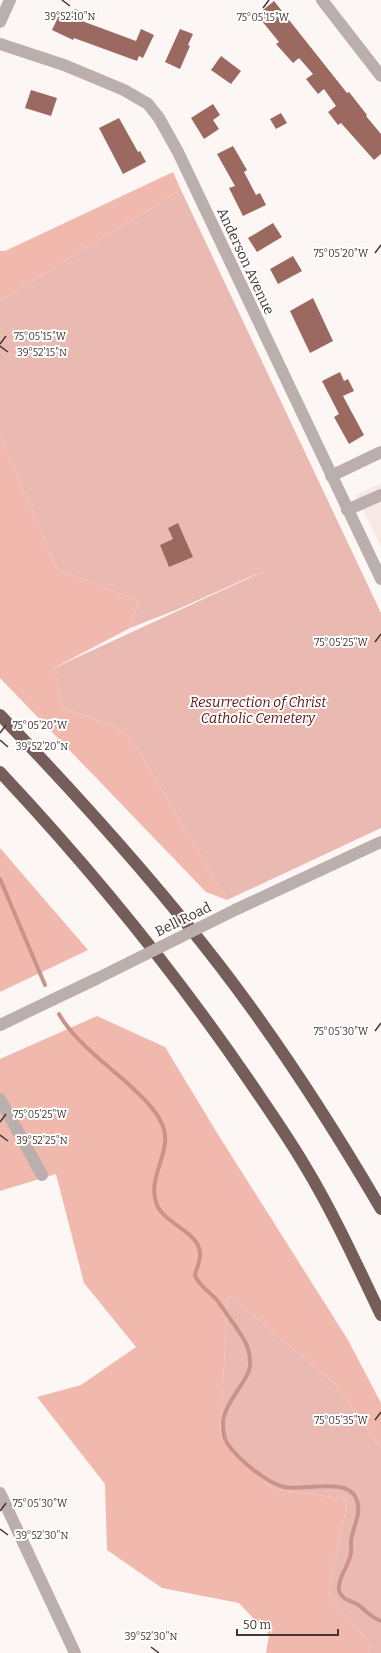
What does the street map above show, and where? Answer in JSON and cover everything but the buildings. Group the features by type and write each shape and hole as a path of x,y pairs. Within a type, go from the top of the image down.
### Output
{"highway":[{"path":"0,715 65,784 219,965 297,1074 381,1209"},
{"path":"0,772 119,906 214,1029 305,1166 345,1240 381,1315"}],"street":[{"path":"0,22 10,0"},
{"path":"322,0 381,76"},
{"name":"Anderson Avenue","path":"0,44 64,65 124,90 148,104 159,118 178,152 330,476 381,579"},
{"path":"330,476 381,452"},
{"path":"347,510 381,495"},
{"name":"Bell Road","path":"0,1026 237,909 381,842"},
{"path":"0,1100 42,1176"},
{"path":"0,1493 76,1653"}],"shaded area":[{"path":"173,172 181,190 0,301 0,251 5,251"},
{"path":"0,434 57,569 139,601 130,628 54,668 63,708 118,728 132,740 227,900 206,892 0,678"},
{"path":"381,483 381,547 356,495"},
{"path":"0,848 88,950 0,992"},
{"path":"97,1016 165,1047 219,1136 348,1340 381,1403 381,1448 332,1381 228,1295 220,1438 272,1489 348,1499 328,1595 371,1645 368,1653 266,1653 269,1635 239,1603 162,1588 107,1550 105,1484 37,1397 81,1385 136,1347 84,1283 56,1174 0,1191 0,1059"}],"green space":[{"name":"Resurrection of Christ Catholic Cemetery","path":"181,190 381,613 381,828 227,900 132,740 118,728 63,708 54,668 279,564 176,610 130,628 139,601 57,569 0,434 0,301"},
{"path":"228,1295 332,1381 381,1448 381,1653 368,1653 371,1645 328,1595 348,1499 272,1489 220,1438"}],"waterway":[{"path":"0,879 45,985"},
{"path":"59,1014 80,1041 145,1100 158,1116 165,1132 165,1143 155,1184 154,1194 157,1205 167,1218 194,1239 200,1253 195,1276 202,1286 218,1301 246,1344 250,1356 249,1371 230,1402 224,1415 223,1427 226,1441 238,1456 252,1469 277,1485 292,1488 334,1486 351,1492 356,1498 358,1504 358,1515 352,1536 351,1555 341,1578 339,1591 343,1597 357,1604 381,1621"}]}
